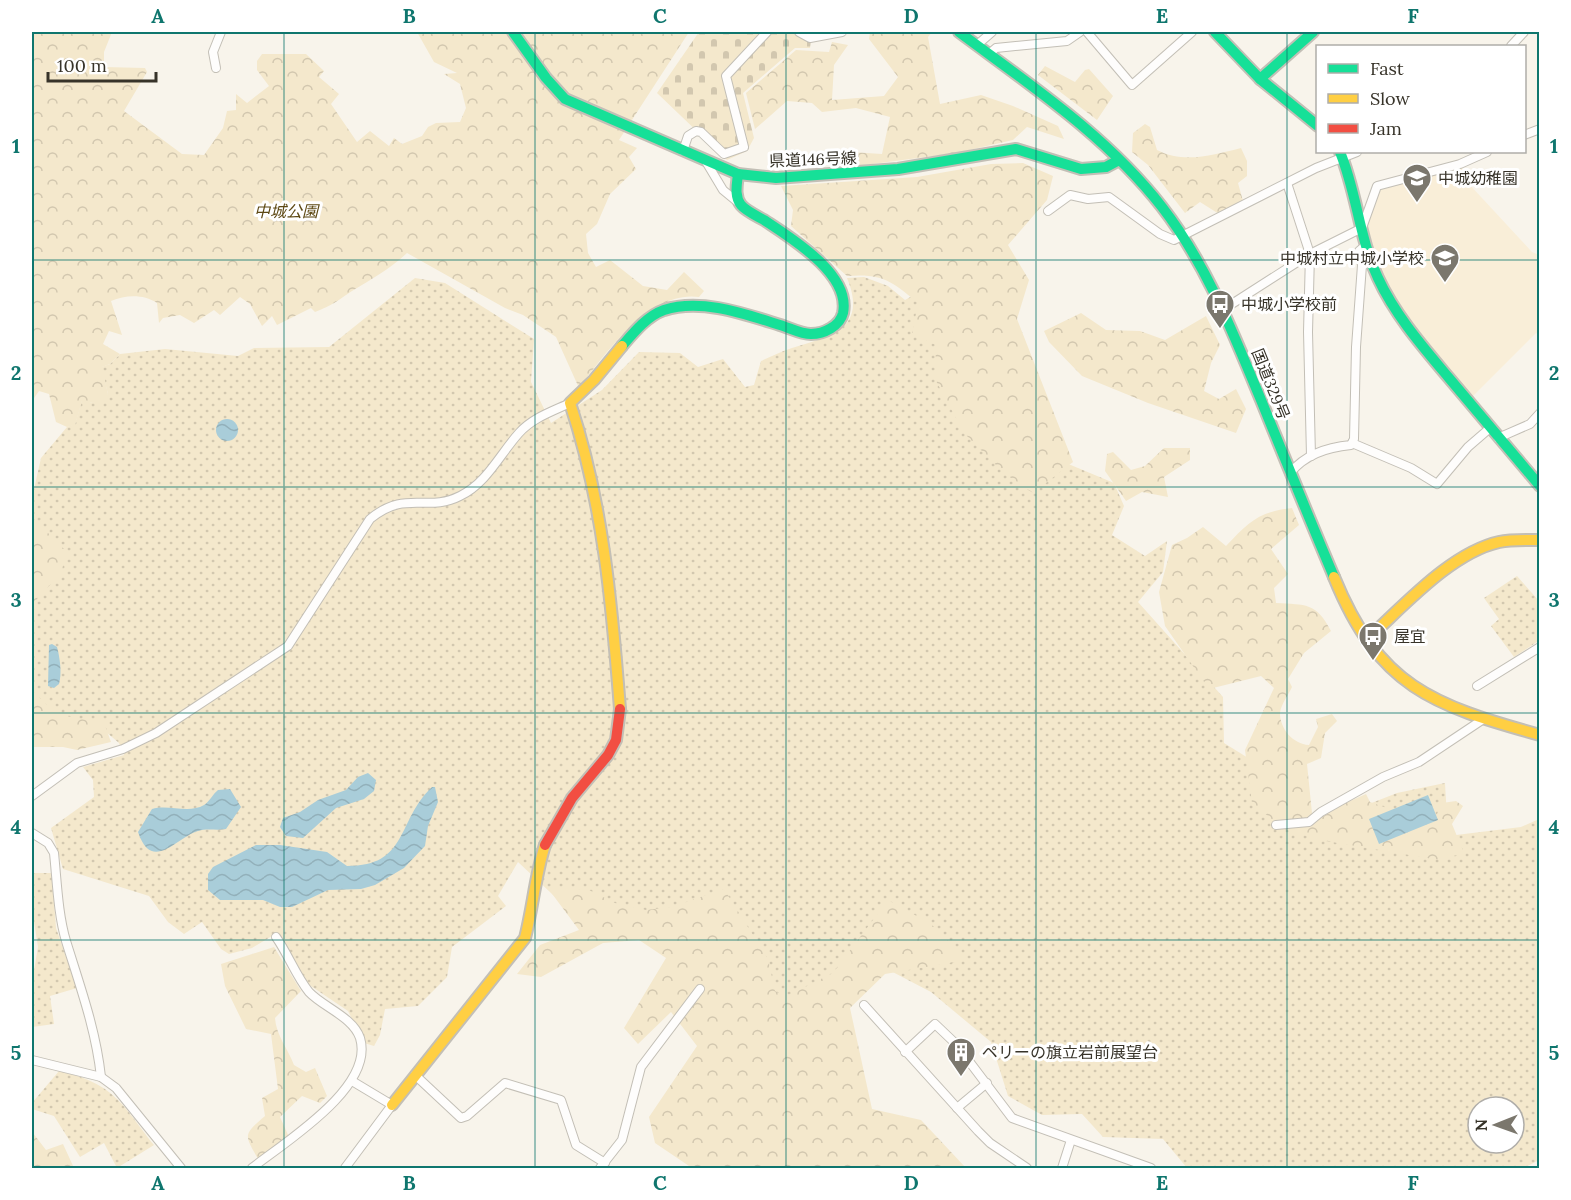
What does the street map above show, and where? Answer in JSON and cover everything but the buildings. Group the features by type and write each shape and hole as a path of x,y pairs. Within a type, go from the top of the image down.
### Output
{"main road":[{"name":"県道146号線","path":"513,32 551,85 565,99 738,174 776,178 898,169 1016,149 1029,150 1072,167 1089,171 1109,167 1119,160"},
{"name":"国道329号","path":"959,32 1054,102 1119,160 1147,188 1183,236 1224,309 1346,604 1366,640 1381,659 1418,690 1460,712 1539,735"},
{"path":"1215,32 1260,79 1316,125"},
{"path":"1260,79 1313,32"},
{"path":"1342,154 1366,245 1377,277 1391,303 1539,486"},
{"path":"392,1105 525,938 533,905 536,868 546,842 572,798 608,755 619,727 618,658 610,580 586,451 570,403 591,386 630,338 651,317 666,309 685,306 711,308 810,333 826,332 839,322 846,306 845,296 833,273 741,205 736,192 738,174"},
{"path":"1366,640 1450,568 1474,552 1497,543 1539,540"}],"street":[{"path":"216,68 213,52 221,32"},
{"path":"682,150 688,136 696,131 724,154 744,147 726,76 767,32"},
{"path":"799,32 810,38 842,32"},
{"path":"977,45 992,32"},
{"path":"989,54 996,48 1067,41 1080,32"},
{"path":"1087,32 1132,85 1192,32"},
{"path":"1512,45 1524,32"},
{"path":"1224,309 1310,254 1362,228 1377,186 1460,164 1485,153"},
{"path":"1048,211 1070,195 1088,198 1109,196 1160,234 1174,240 1342,154"},
{"path":"705,160 723,190 741,205"},
{"path":"1287,183 1310,254 1308,332 1311,456"},
{"path":"1352,443 1356,427 1356,347 1362,272 1359,251 1366,245"},
{"path":"32,796 77,763 123,749 156,733 277,655 296,637 369,519 398,502 443,502 461,496 485,477 530,423 570,403"},
{"path":"1498,438 1530,424 1539,413"},
{"path":"1291,472 1311,456 1330,447 1352,443 1411,468 1437,484 1468,447 1490,428"},
{"path":"1477,686 1539,647"},
{"path":"1276,825 1309,822 1321,812 1383,777 1419,762 1483,719"},
{"path":"32,833 48,843 54,854 66,940 83,992 99,1054 101,1077"},
{"path":"252,1168 311,1122 352,1081 357,1071 360,1037 347,1022 309,991 276,938"},
{"path":"415,1075 461,1118 475,1110 505,1083 561,1100 576,1145 602,1166 622,1140 641,1067 700,989"},
{"path":"864,1005 990,1143 1027,1168"},
{"path":"905,1052 935,1024 956,1044 1012,1118 1151,1168"},
{"path":"32,1060 101,1077 116,1088 181,1168"},
{"path":"345,1168 392,1105 352,1081"},
{"path":"957,1108 987,1083"},
{"path":"1062,1168 1071,1140"}],"shaded area":[{"path":"1462,166 1469,184 1532,252 1539,255 1539,335 1536,333 1471,398 1414,330 1394,299 1371,249 1366,229 1380,189"}],"green space":[{"name":"中城公園","path":"32,32 112,32 104,52 104,67 145,68 147,72 124,111 182,154 204,155 223,128 227,111 236,110 236,94 247,103 269,86 257,70 257,61 262,54 306,54 324,71 319,77 339,94 331,104 357,142 370,131 389,146 394,138 402,144 422,136 428,127 436,123 460,122 466,108 460,84 444,74 457,73 434,62 417,32 689,32 619,140 637,148 629,157 636,169 610,194 597,224 586,234 588,253 596,267 610,260 643,286 667,290 684,272 704,291 699,297 681,298 663,303 646,314 615,342 579,388 556,337 523,315 505,308 407,253 387,269 331,305 315,312 311,308 277,325 272,316 262,326 250,304 240,297 220,315 214,310 194,323 180,315 163,318 159,323 157,303 134,296 123,298 111,301 122,335 109,331 103,344 120,354 110,364 102,367 108,394 104,402 82,401 75,425 67,427 56,422 49,394 39,391 32,401"},
{"path":"699,32 812,32 810,48 795,48 743,93 754,138 747,151 727,160 657,93"},
{"path":"870,32 932,32 928,37 940,104 981,95 1058,126 1064,139 1027,127 1013,140 956,153 842,168 836,151 882,154 890,117 856,108 822,112 812,103 787,101 755,129 746,93 796,50 829,52 832,42 848,45 834,65 832,100 884,96 898,77 869,39"},
{"path":"1045,66 1075,82 1085,70 1089,69 1113,96 1097,120 1038,75"},
{"path":"1145,124 1150,127 1157,150 1178,157 1199,157 1241,148 1247,161 1247,176 1238,183 1243,201 1219,214 1200,202 1185,213 1148,165 1132,152 1133,133"},
{"path":"1023,163 1053,176 1047,200 1008,245 1029,280 1017,319 1073,462 1033,493 1004,473 964,433 935,379 936,345 912,334 918,303 886,280 869,276 847,276 791,226 793,210 781,186 917,177 991,164"},
{"path":"864,277 888,286 905,300 928,287 1066,463 1114,483 1124,506 1112,535 1145,556 1167,541 1163,572 1138,602 1223,697 1224,743 1253,761 1282,818 1336,817 1397,793 1445,783 1448,836 1521,827 1539,819 1539,1160 1524,1168 1187,1168 1163,1139 1103,1137 1082,1114 1042,1115 1008,1096 991,1042 931,992 885,968 773,1004 763,974 568,909 518,862 498,896 506,906 452,947 447,977 418,1006 385,1009 380,1035 374,1046 364,1043 348,1011 302,980 272,936 252,948 229,954 221,949 202,922 184,934 168,922 149,896 63,869 51,828 94,797 93,780 83,767 124,755 119,743 99,726 53,742 32,703 32,498 41,458 67,427 75,424 82,400 93,403 108,394 101,367 110,364 120,354 165,349 238,356 254,348 329,347 415,278 445,283 534,339 531,382 551,423 602,390 639,352 680,353 698,367 723,359 745,387 754,385 761,361 820,339 842,328 853,309 847,278"},
{"path":"1081,313 1106,330 1140,331 1165,340 1206,316 1220,345 1211,363 1204,391 1219,399 1236,389 1246,409 1236,433 1148,403 1082,376 1049,342 1044,331"},
{"path":"1164,448 1190,448 1190,460 1164,477 1168,497 1142,492 1126,501 1105,471 1107,454 1113,452 1131,470 1145,466"},
{"path":"1292,508 1299,525 1271,549 1288,574 1274,588 1276,603 1303,605 1315,610 1331,631 1304,653 1288,679 1292,687 1280,713 1282,725 1293,739 1309,745 1318,727 1316,719 1332,714 1337,721 1325,733 1321,758 1307,764 1312,813 1319,819 1341,805 1366,794 1370,802 1401,813 1412,825 1432,825 1442,803 1456,801 1463,806 1452,824 1464,853 1439,860 1320,840 1284,829 1252,803 1245,750 1274,688 1261,676 1209,689 1165,626 1159,592 1172,545 1203,527 1226,546 1241,530 1262,515"},
{"path":"32,517 66,551 61,575 38,596 32,620"},
{"path":"1517,576 1539,601 1540,640 1514,657 1491,626 1499,619 1484,598"},
{"path":"32,689 47,705 63,714 81,719 103,720 111,742 77,750 63,747 32,747"},
{"path":"32,873 52,873 56,928 77,988 50,996 54,1024 32,1027 32,982 38,947 32,909"},
{"path":"547,887 589,890 615,903 646,910 672,907 724,889 768,959 775,991 785,997 833,973 888,900 931,924 967,960 885,974 850,1008 872,1109 921,1120 966,1168 692,1168 655,1143 649,1117 697,1046 671,1012 638,1044 624,1028 666,958 639,940 603,943 541,977 517,974 540,945 579,930"},
{"path":"274,947 301,991 275,1018 278,1030 294,1065 306,1072 315,1068 327,1096 320,1103 302,1096 280,1117 289,1137 258,1159 248,1139 249,1131 265,1116 262,1098 278,1089 271,1034 246,1029 225,986 221,964"},
{"path":"59,1071 78,1076 105,1089 124,1107 154,1145 117,1168 104,1143 80,1157 54,1116 32,1109 32,1103"},
{"path":"33,1133 46,1150 63,1144 74,1168 32,1168"}],"water":[{"path":"227,419 235,422 238,430 235,438 227,441 219,438 216,430 219,422"},
{"path":"49,645 57,647 60,661 59,684 54,688 48,686"},
{"path":"368,773 376,780 374,791 364,799 336,808 303,838 286,836 280,827 283,818 300,812 318,800 346,790 358,777"},
{"path":"432,787 435,787 438,802 428,826 425,846 404,868 375,885 361,889 328,890 292,907 280,907 263,900 220,900 208,890 208,874 213,867 256,845 280,845 327,852 347,866 367,864 381,858 392,850 412,814"},
{"path":"230,789 241,807 226,829 198,831 158,852 150,850 144,844 138,832 152,809 198,808 206,804 218,790"},
{"path":"1428,795 1438,820 1379,844 1369,819"}],"traffic: fast":[{"path":"513,32 546,78 565,99 738,174 776,178 898,169 1016,149 1081,169 1106,167 1119,160"},
{"path":"959,32 1092,134 1140,181 1178,229 1218,300 1334,577"},
{"path":"1215,32 1260,79 1316,124"},
{"path":"1260,79 1313,32"},
{"path":"1340,153 1372,263 1385,292 1429,354 1540,486"},
{"path":"622,346 652,316 678,307 723,309 807,334 826,331 839,322 843,313 843,299 829,271 803,247 741,205 737,194 738,174"}],"traffic: slow":[{"path":"620,709 609,593 598,516 591,478 570,403 594,380 622,346"},
{"path":"1366,640 1428,583 1463,557 1499,542 1540,540"},
{"path":"1334,577 1351,614 1370,644 1390,667 1413,686 1439,701 1469,713 1540,735"},
{"path":"392,1105 525,938 545,845"}],"traffic: jam":[{"path":"545,845 572,798 608,755 616,740 620,709"}],"place":[{"name":"中城幼稚園","path":"1417,204"},
{"name":"中城村立中城小学校","path":"1445,284"},
{"name":"中城小学校前","path":"1220,330"},
{"name":"屋宜","path":"1373,662"},
{"name":"ペリーの旗立岩前展望台","path":"961,1078"}]}
